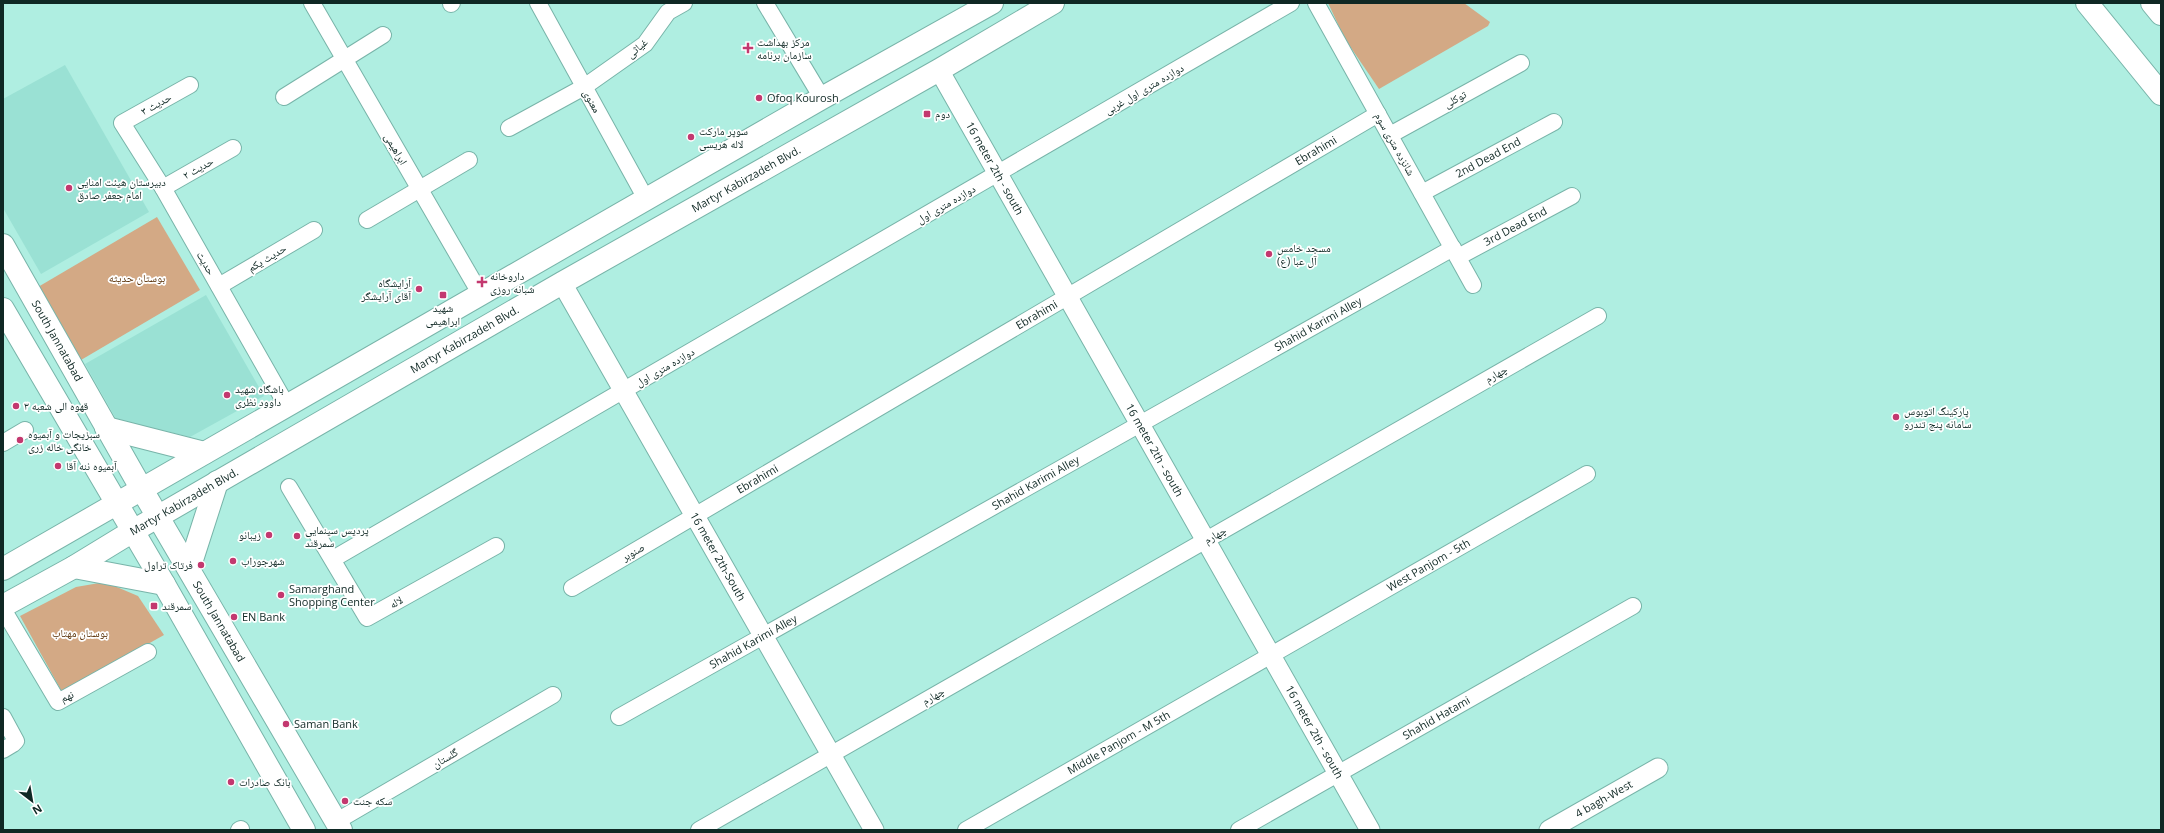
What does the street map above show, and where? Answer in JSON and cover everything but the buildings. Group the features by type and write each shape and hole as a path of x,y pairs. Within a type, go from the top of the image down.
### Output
{"main road":[{"path":"3,569 141,488 481,296 822,98 992,3"},
{"name":"Martyr Kabirzadeh Blvd.","path":"3,606 74,567 158,516 562,283 938,70 1053,3"},
{"path":"2087,3 2161,94"},
{"path":"2152,3 2161,14"},
{"name":"South Jannatabad","path":"3,245 106,428 339,826"},
{"path":"3,309 115,504 133,531 164,584 304,830"},
{"path":"106,428 204,453"},
{"path":"189,569 217,482"},
{"path":"74,567 164,584"}],"street":[{"name":"ابراهیمی","path":"312,3 481,296"},
{"name":"معنوی","path":"538,3 646,199"},
{"name":"غیاثی","path":"509,128 584,87 645,44 668,12 684,3"},
{"path":"765,3 822,98"},
{"name":"دوازده متری اول غربی","path":"997,174 1291,3"},
{"name":"شانزده متری سوم","path":"1316,3 1473,285"},
{"path":"284,97 383,35"},
{"name":"توکلی","path":"1390,135 1521,63"},
{"name":"16 meter 2th - south","path":"938,70 1370,830"},
{"name":"حدیث ۳","path":"122,123 190,86"},
{"name":"Ebrahimi","path":"694,516 1378,114"},
{"name":"2nd Dead End","path":"1422,194 1554,122"},
{"name":"حدیث","path":"122,123 163,188 287,406"},
{"name":"حدیث ۲","path":"163,188 233,148"},
{"path":"367,220 468,160"},
{"name":"دوازده متری اول","path":"333,559 624,392 997,174"},
{"name":"3rd Dead End","path":"1455,253 1572,196"},
{"name":"حدیث یکم","path":"219,286 314,230"},
{"name":"Shahid Karimi Alley","path":"619,717 1140,425 1455,253"},
{"name":"16 meter 2th-South","path":"562,283 874,830"},
{"name":"چهارم","path":"699,830 1598,316"},
{"path":"3,443 25,430"},
{"name":"West Panjom - 5th","path":"1271,656 1586,474"},
{"name":"لاله","path":"289,487 367,618 496,546"},
{"name":"صنوبر","path":"572,588 694,516"},
{"name":"Shahid Hatami","path":"1239,830 1633,606"},
{"name":"نهم","path":"3,609 58,702 148,652"},
{"name":"Middle Panjom - M 5th","path":"966,830 1271,656"},
{"name":"گلستان","path":"339,826 553,695"},
{"path":"3,717 16,741 3,750"},
{"name":"4 bagh-West","path":"1549,830 1658,768"}],"shaded area":[{"name":"دبیرستان هیئت امنایی امام جعفر صادق","path":"65,65 149,212 41,274 3,208 3,99"},
{"path":"206,295 264,396 190,437 116,419 85,364"}],"green space":[{"path":"1328,3 1464,3 1490,22 1488,26 1379,89 1345,39"},
{"name":"بوستان حدیثه","path":"157,217 200,290 81,360 38,287"},
{"name":"بوستان مهتاب","path":"105,582 138,596 164,635 62,692 20,616 76,587"}],"place":[{"name":"مرکز بهداشت سازمان برنامه","path":"748,48"},
{"name":"Ofoq Kourosh","path":"759,98"},
{"name":"دوم","path":"927,114"},
{"name":"سوپر مارکت لاله هریسی","path":"691,137"},
{"name":"دبیرستان هیئت امنایی امام جعفر صادق","path":"69,188"},
{"name":"مسجد خامس آل عبا (ع)","path":"1269,254"},
{"name":"داروخانه شبانه روزی","path":"482,282"},
{"name":"آرایشگاه آقای آرایشگر","path":"419,289"},
{"name":"شهید ابراهیمی","path":"443,295"},
{"name":"باشگاه شهید داوود نظری","path":"227,395"},
{"name":"قهوه الی شعبه ۳","path":"16,406"},
{"name":"پارکینگ اتوبوس سامانه پنج تندرو","path":"1896,417"},
{"name":"سبزیجات و آبمیوه خانگی خاله زری","path":"20,440"},
{"name":"آبمیوه ننه آقا","path":"58,466"},
{"name":"زیبانو","path":"269,535"},
{"name":"پردیس سینمایی سمرقند","path":"297,536"},
{"name":"شهرجوراب","path":"233,561"},
{"name":"فرتاک تراول","path":"201,565"},
{"name":"Samarghand Shopping Center","path":"281,595"},
{"name":"سمرقند","path":"154,606"},
{"name":"EN Bank","path":"234,617"},
{"name":"Saman Bank","path":"286,724"},
{"name":"بانک صادرات","path":"231,782"},
{"name":"سکه جنت","path":"345,801"}]}
